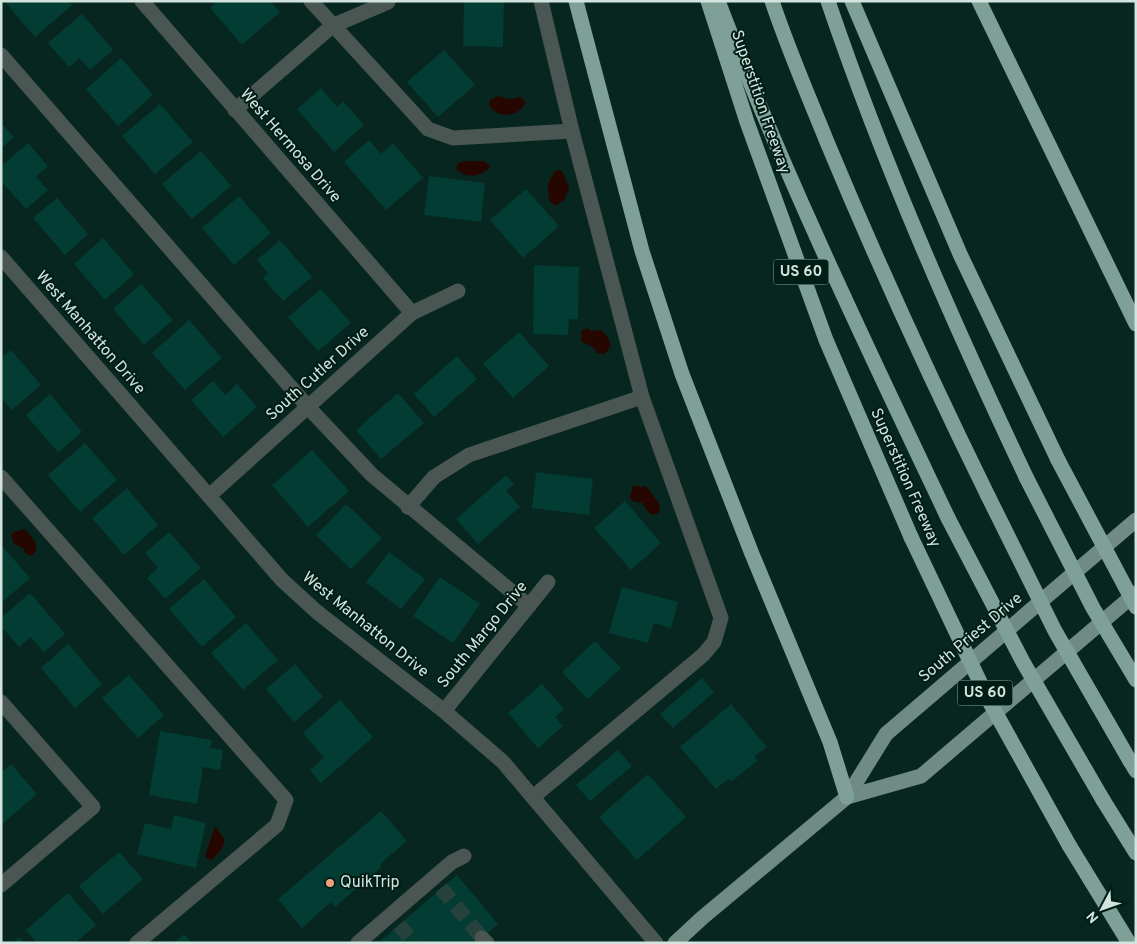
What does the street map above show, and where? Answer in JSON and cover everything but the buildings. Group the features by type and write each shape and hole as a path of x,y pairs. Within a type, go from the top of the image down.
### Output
{"highway":[{"path":"576,1 642,252 682,374 749,546 830,742 847,797"},
{"name":"Superstition Freeway","path":"708,1 747,122 826,340 911,537 988,699 1069,845 1129,943"},
{"path":"718,1 788,170 948,518 1023,662 1136,853"},
{"path":"772,1 780,27 828,145 891,291 938,393 1055,631 1133,766"},
{"path":"828,1 882,151 930,269 1026,477 1093,608 1136,680"},
{"path":"852,1 960,254 1058,460 1136,607"},
{"path":"979,1 1136,324"}],"main road":[{"name":"South Priest Drive","path":"675,943 702,918 847,797 886,734 1136,520"},
{"name":"South Priest Drive","path":"847,797 921,776 1136,593"}],"street":[{"name":"West Hermosa Drive","path":"142,1 412,313"},
{"path":"311,1 428,129 453,138 572,131"},
{"path":"533,797 704,655 714,642 721,618 642,397 572,131 541,1"},
{"path":"235,110 332,26 388,2"},
{"path":"1,55 308,407 372,475 529,606"},
{"name":"West Manhatton Drive","path":"1,257 282,580 317,612 444,711 503,762 656,943"},
{"name":"South Cutler Drive","path":"209,496 412,313 458,291"},
{"path":"408,506 434,477 469,455 642,397"},
{"path":"1,477 286,800 277,825 138,943"},
{"name":"South Margo Drive","path":"444,711 548,582"},
{"path":"1,884 93,806 4,710"},
{"path":"358,943 394,920 437,883 452,862 464,856"}],"shaded area":[{"path":"498,96 509,99 520,97 526,102 519,111 503,115 493,110 489,105 490,100"},
{"path":"464,161 484,161 490,166 482,173 467,175 461,173 456,168 459,163"},
{"path":"555,171 562,171 569,187 565,200 555,206 549,200 548,184"},
{"path":"587,328 591,331 602,330 608,338 611,346 605,354 597,353 594,348 581,341 581,331"},
{"path":"633,485 646,486 659,503 660,511 657,514 654,515 647,511 642,503 632,501 630,497"},
{"path":"25,529 36,546 35,553 32,556 26,554 23,548 14,544 11,535 14,532"},
{"path":"215,826 225,840 222,849 211,861 205,856"}],"tunnel":[{"path":"441,888 482,938"},
{"path":"399,925 414,943"}],"place":[{"name":"QuikTrip","path":"330,883"}]}
